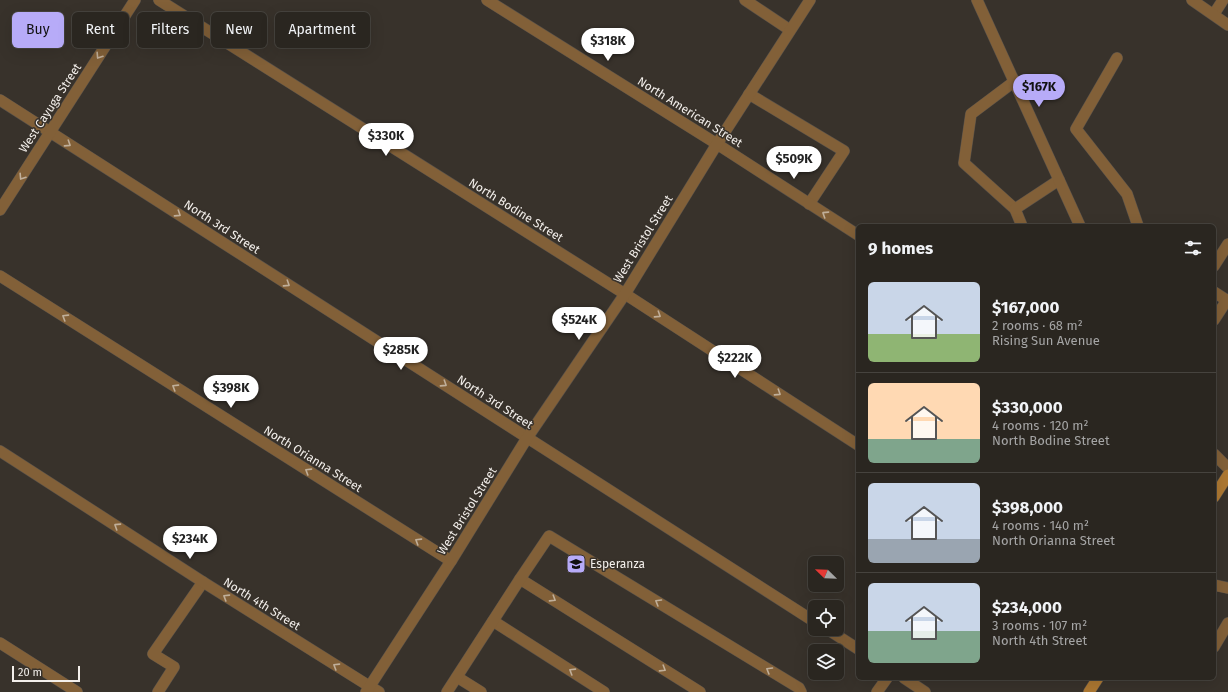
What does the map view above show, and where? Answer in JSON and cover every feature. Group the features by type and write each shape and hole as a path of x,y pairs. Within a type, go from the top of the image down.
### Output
{"main road":[{"path":"1216,494 1228,475"},
{"path":"1089,692 1097,680"}],"street":[{"name":"West Cayuga Street","path":"0,210 135,0"},
{"name":"North Bodine Street","path":"159,0 625,294 856,444"},
{"name":"North American Street","path":"487,0 717,144 856,234"},
{"path":"745,0 790,30"},
{"name":"West Bristol Street","path":"371,690 527,438 625,294 717,144 810,0"},
{"path":"976,0 1079,224"},
{"path":"1192,0 1228,25"},
{"path":"1214,14 1223,0"},
{"path":"1117,58 1076,129 1128,194 1137,224"},
{"path":"1014,81 970,114 964,163 1015,209 1021,224"},
{"path":"749,94 844,151 809,204"},
{"name":"North 3rd Street","path":"0,100 808,618"},
{"path":"1015,209 1059,180"},
{"path":"1216,263 1228,244"},
{"name":"North Orianna Street","path":"0,276 451,561"},
{"path":"1216,293 1227,300 1216,317"},
{"name":"North 4th Street","path":"0,451 371,690"},
{"path":"1216,456 1228,469"},
{"path":"1216,463 1228,469"},
{"path":"447,692 549,536 799,688 801,692"},
{"path":"520,579 700,692"},
{"path":"158,692 174,667 153,654 203,582"},
{"path":"1216,585 1228,588"},
{"path":"493,621 604,692"},
{"path":"1216,644 1228,623"},
{"path":"838,636 856,648"},
{"path":"0,643 77,692"},
{"path":"457,677 481,692"},
{"path":"877,692 886,680"},
{"path":"907,680 925,692"}],"place":[{"name":"Esperanza","path":"576,564"}]}
